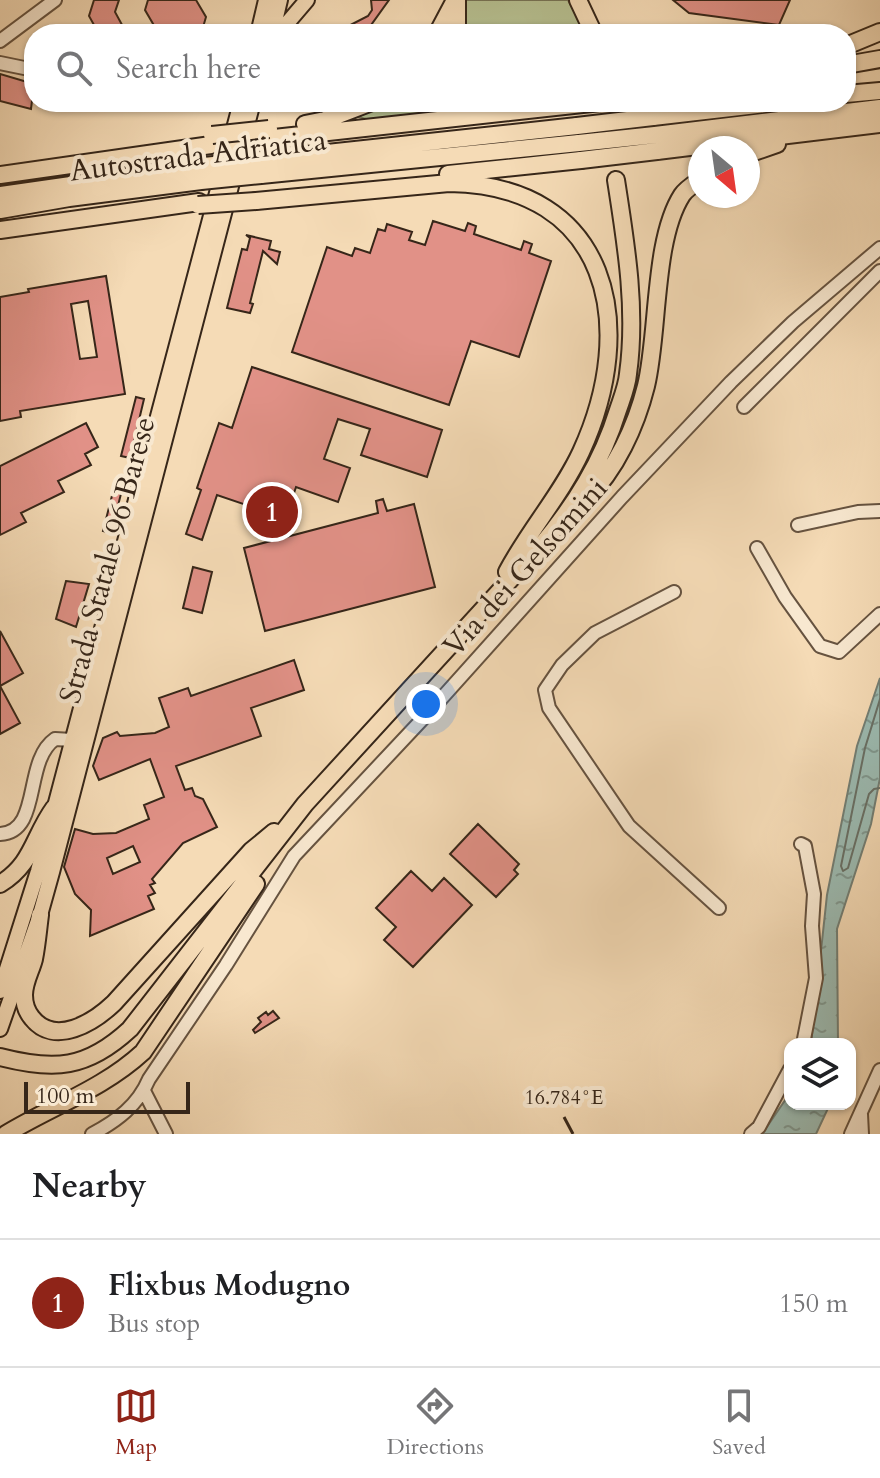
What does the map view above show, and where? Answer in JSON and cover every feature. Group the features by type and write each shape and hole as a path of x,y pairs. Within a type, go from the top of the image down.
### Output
{"highway":[{"path":"443,24 456,0"},
{"path":"456,0 457,24"},
{"path":"578,0 589,24"},
{"path":"856,42 880,32"},
{"path":"856,63 880,59"},
{"path":"856,93 880,91"},
{"name":"Autostrada Adriatica","path":"856,112 880,108"},
{"path":"267,134 346,112"},
{"path":"0,175 212,140 488,112"},
{"name":"Autostrada Adriatica","path":"579,143 653,117 696,112"},
{"name":"Autostrada Adriatica","path":"0,195 261,167 579,143 656,143 854,112"},
{"path":"656,143 820,132 880,124"},
{"path":"856,127 880,134"},
{"path":"760,150 820,132"},
{"path":"256,198 579,143"},
{"name":"Autostrada Adriatica","path":"0,210 203,174"},
{"path":"551,533 581,492 598,461 614,424 628,377 632,321 616,180"},
{"path":"0,230 152,207 449,183 500,187 550,208 586,245 599,271 608,335 605,376 599,404 573,468 513,560 493,598"},
{"path":"0,1057 39,1066 71,1064 93,1056 120,1038 305,804 551,533 593,492 612,466 636,418 648,373 667,232 683,194 688,190"},
{"path":"40,915 35,956 24,988 26,1008 35,1022 53,1031 77,1028 114,1003 251,851 305,804"},
{"path":"0,884 27,861 42,825 54,808"},
{"path":"6,1134 101,1084 143,1052 259,878 280,835"}],"main road":[{"path":"260,24 266,0"},
{"path":"276,24 280,0"},
{"path":"284,24 307,0"},
{"name":"Strada Statale 96 Barese","path":"0,991 54,808 238,112"},
{"name":"Strada Statale 96 Barese","path":"0,1029 40,915 250,112"}],"street":[{"path":"0,41 55,0"},
{"path":"0,63 24,68"},
{"name":"Via dei Gelsomini","path":"92,1134 116,1120 144,1091 294,856 731,382 793,322 880,248"},
{"path":"744,407 880,271"},
{"path":"798,525 858,512 880,511"},
{"path":"757,548 785,597 820,646 839,652 880,614"},
{"path":"674,592 595,633 562,665 545,690 549,708 629,826 719,908"},
{"path":"0,834 11,832 24,820 41,751 55,739 72,740"},
{"path":"801,844 805,846 814,894 812,926 816,978 804,1038"},
{"path":"851,1134 880,1070"},
{"path":"751,1134 759,1127 784,1080"},
{"path":"144,1091 166,1134"},
{"path":"861,1114 862,1134"}],"green space":[{"path":"461,0 568,0 581,24 462,24"},
{"path":"368,112 430,112 370,120 358,117"}],"water":[{"path":"880,678 880,778 871,824 837,929 838,1038 812,1038 827,895 857,746"},
{"path":"784,1102 784,1110 827,1110 816,1134 762,1134"}],"building":[{"path":"94,0 119,0 115,12 122,24 93,24 89,16"},
{"path":"148,0 196,0 206,17 204,24 153,24 145,10"},
{"path":"371,0 389,0 372,24 352,24 368,16 372,10"},
{"path":"673,0 790,0 779,24 689,13"},
{"path":"0,74 24,81 24,107 0,101"},
{"path":"433,221 465,231 468,223 476,226 474,234 521,250 524,241 532,244 529,253 551,261 519,357 471,341 449,405 292,352 327,247 352,256 355,248 370,253 378,229 385,231 387,224 412,232 409,240 425,245"},
{"path":"246,235 271,241 269,249 280,252 277,264 263,251 250,313 227,308 242,249 247,250 250,238"},
{"path":"106,276 125,394 20,411 21,417 0,421 0,297 29,292 28,289","holes":["88,301 97,357 80,359 71,304"]},
{"path":"252,367 442,430 427,477 361,455 370,429 338,419 324,459 350,468 338,502 296,487 289,508 283,506 279,516 217,495 202,540 186,534 201,490 197,488 219,423 232,428"},
{"path":"136,397 144,399 130,458 121,456"},
{"path":"86,423 98,447 85,454 91,465 58,481 64,492 21,513 26,522 0,535 0,466"},
{"path":"116,480 124,482 111,533 103,531"},
{"path":"383,499 387,511 414,504 435,587 265,631 244,548 378,513 376,501"},
{"path":"193,567 212,572 202,613 183,608"},
{"path":"66,581 89,584 76,627 56,619"},
{"path":"0,631 23,673 0,686"},
{"path":"294,660 304,690 251,708 261,736 176,766 185,790 192,788 195,796 203,799 217,827 183,843 152,879 155,883 150,885 155,893 148,896 154,909 90,936 91,910 75,894 64,867 75,829 93,834 116,833 149,819 144,805 164,797 150,759 99,780 93,766 103,738 117,732 120,736 155,733 169,727 159,698 188,688 191,696","holes":["133,846 140,862 113,874 107,858"]},
{"path":"0,686 20,723 0,734"},
{"path":"478,824 519,864 514,870 518,874 496,897 450,854"},
{"path":"411,871 432,891 444,878 472,905 413,967 384,940 396,927 376,908"},
{"path":"273,1011 279,1018 255,1033 253,1030 261,1022 258,1018"}],"tunnel":[{"path":"608,112 616,180"}],"place":[{"name":"Flixbus Modugno","path":"272,512"}]}
